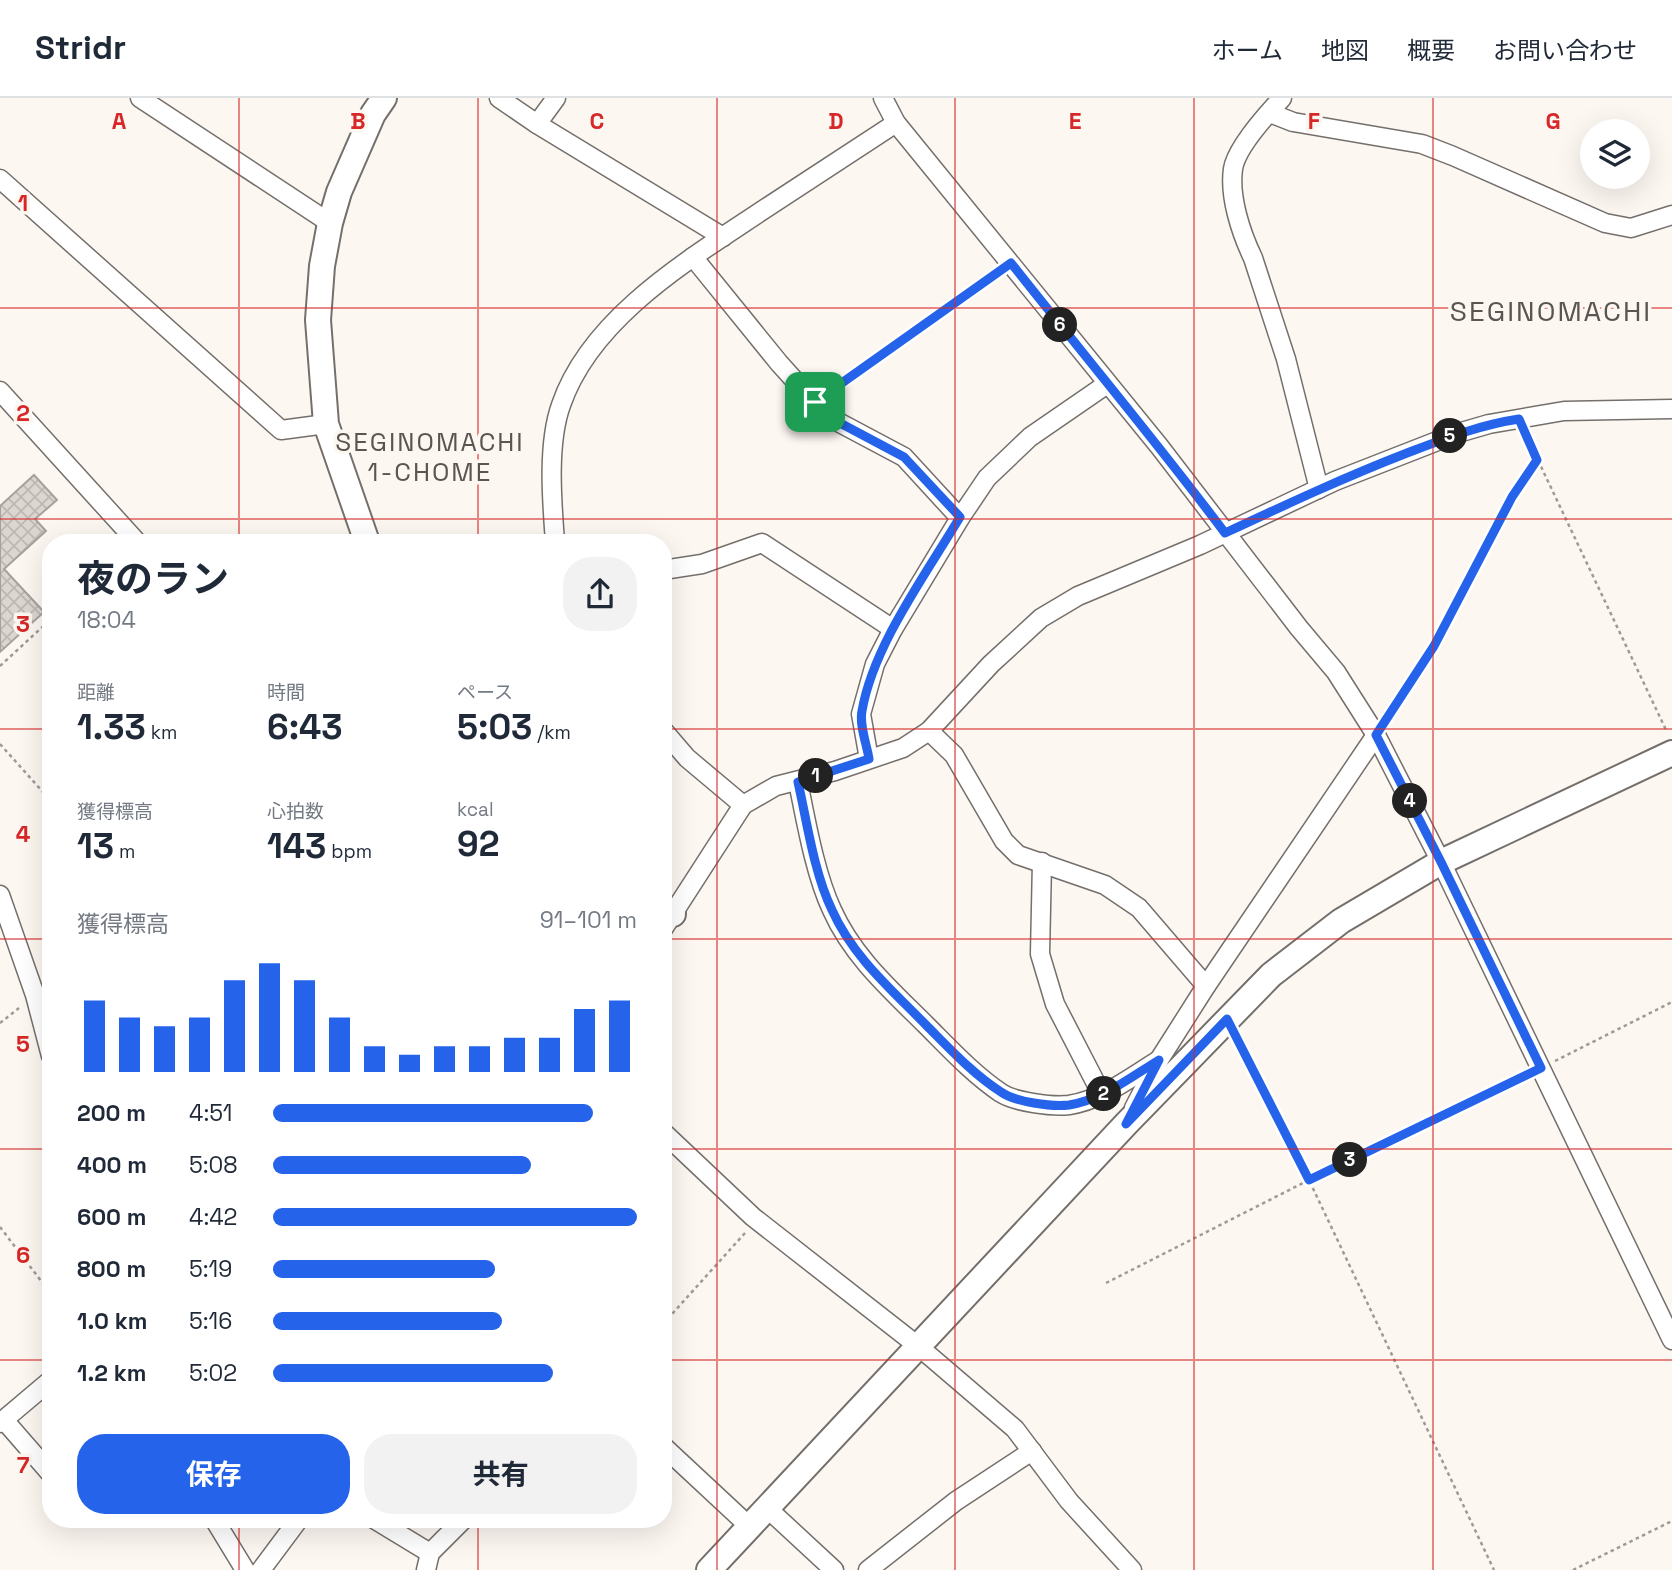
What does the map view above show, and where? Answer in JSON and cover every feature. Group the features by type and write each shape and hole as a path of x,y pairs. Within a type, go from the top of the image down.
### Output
{"street":[{"path":"140,98 330,223"},
{"path":"364,534 326,424 318,320 322,266 339,192 373,114 384,98"},
{"path":"499,98 723,237"},
{"path":"537,124 556,98"},
{"path":"883,98 896,122 1160,446 1225,533 1336,672 1376,735 1441,862 1672,1340"},
{"path":"1282,98 1238,153 1233,169 1234,197 1246,243 1286,359 1319,489"},
{"path":"1270,113 1293,122 1422,144 1605,223 1631,228 1672,215"},
{"path":"554,534 553,441 559,408 569,384 601,338 630,308 693,257 896,122"},
{"path":"0,179 281,430 326,424"},
{"path":"693,257 779,363 815,402 840,423 904,457 960,517"},
{"path":"869,759 861,713 875,664 960,517 987,478 1030,437 1107,384"},
{"path":"0,391 130,534"},
{"path":"672,908 743,805 776,786 798,782 903,748 929,731 991,664 1041,618 1078,596 1319,489 1458,433 1489,424 1564,411 1672,409"},
{"path":"672,569 702,564 762,543 893,629"},
{"path":"929,731 954,755 1004,841 1018,855 1105,885 1139,908 1206,986"},
{"path":"1126,1124 1159,1060 1206,986 1376,735"},
{"path":"672,740 687,758 743,805"},
{"path":"709,1570 1126,1124 1271,975 1340,921 1441,862 1669,742"},
{"path":"798,782 821,879 832,911 861,957 893,995 953,1054 1003,1094 1041,1104 1069,1105 1102,1095 1159,1060"},
{"path":"1042,862 1040,954 1055,1004 1102,1095"},
{"path":"0,895 42,1022"},
{"path":"672,1140 757,1220 918,1346 1015,1429 1069,1501 1132,1570"},
{"path":"42,1388 2,1421 42,1465"},
{"path":"868,1570 956,1501 1032,1451"},
{"path":"672,1454 750,1527"},
{"path":"767,1508 834,1570"},
{"path":"219,1528 245,1570"},
{"path":"261,1570 292,1528"},
{"path":"386,1528 428,1561 456,1528"}],"path":[{"path":"815,402 1011,263"},
{"path":"1519,419 1669,742"},
{"path":"1376,735 1434,646 1512,497 1537,460"},
{"path":"0,666 42,628"},
{"path":"0,744 42,791"},
{"path":"0,1023 35,995"},
{"path":"1106,1283 1672,1002"},
{"path":"1227,1019 1309,1180 1494,1570"},
{"path":"672,1314 757,1220"},
{"path":"0,1227 42,1282"},
{"path":"1573,1570 1672,1521"}],"building":[{"path":"34,475 57,500 35,519 46,531 4,569 42,610 42,614 0,652 0,506"}],"district":[{"name":"SEGINOMACHI","path":"1551,311"},
{"name":"SEGINOMACHI 1-CHOME","path":"430,457"}],"route":[{"path":"1011,263 1160,446 1225,533 1335,481 1458,433 1519,419 1537,460 1512,497 1434,646 1376,735 1541,1068 1309,1180 1227,1019 1126,1124 1159,1060 1102,1095 1069,1105 1041,1104 1003,1094 953,1054 893,995 861,957 832,911 821,879 798,782 869,759 861,713 875,664 960,517 904,457 840,423 815,402 1011,263"}]}
